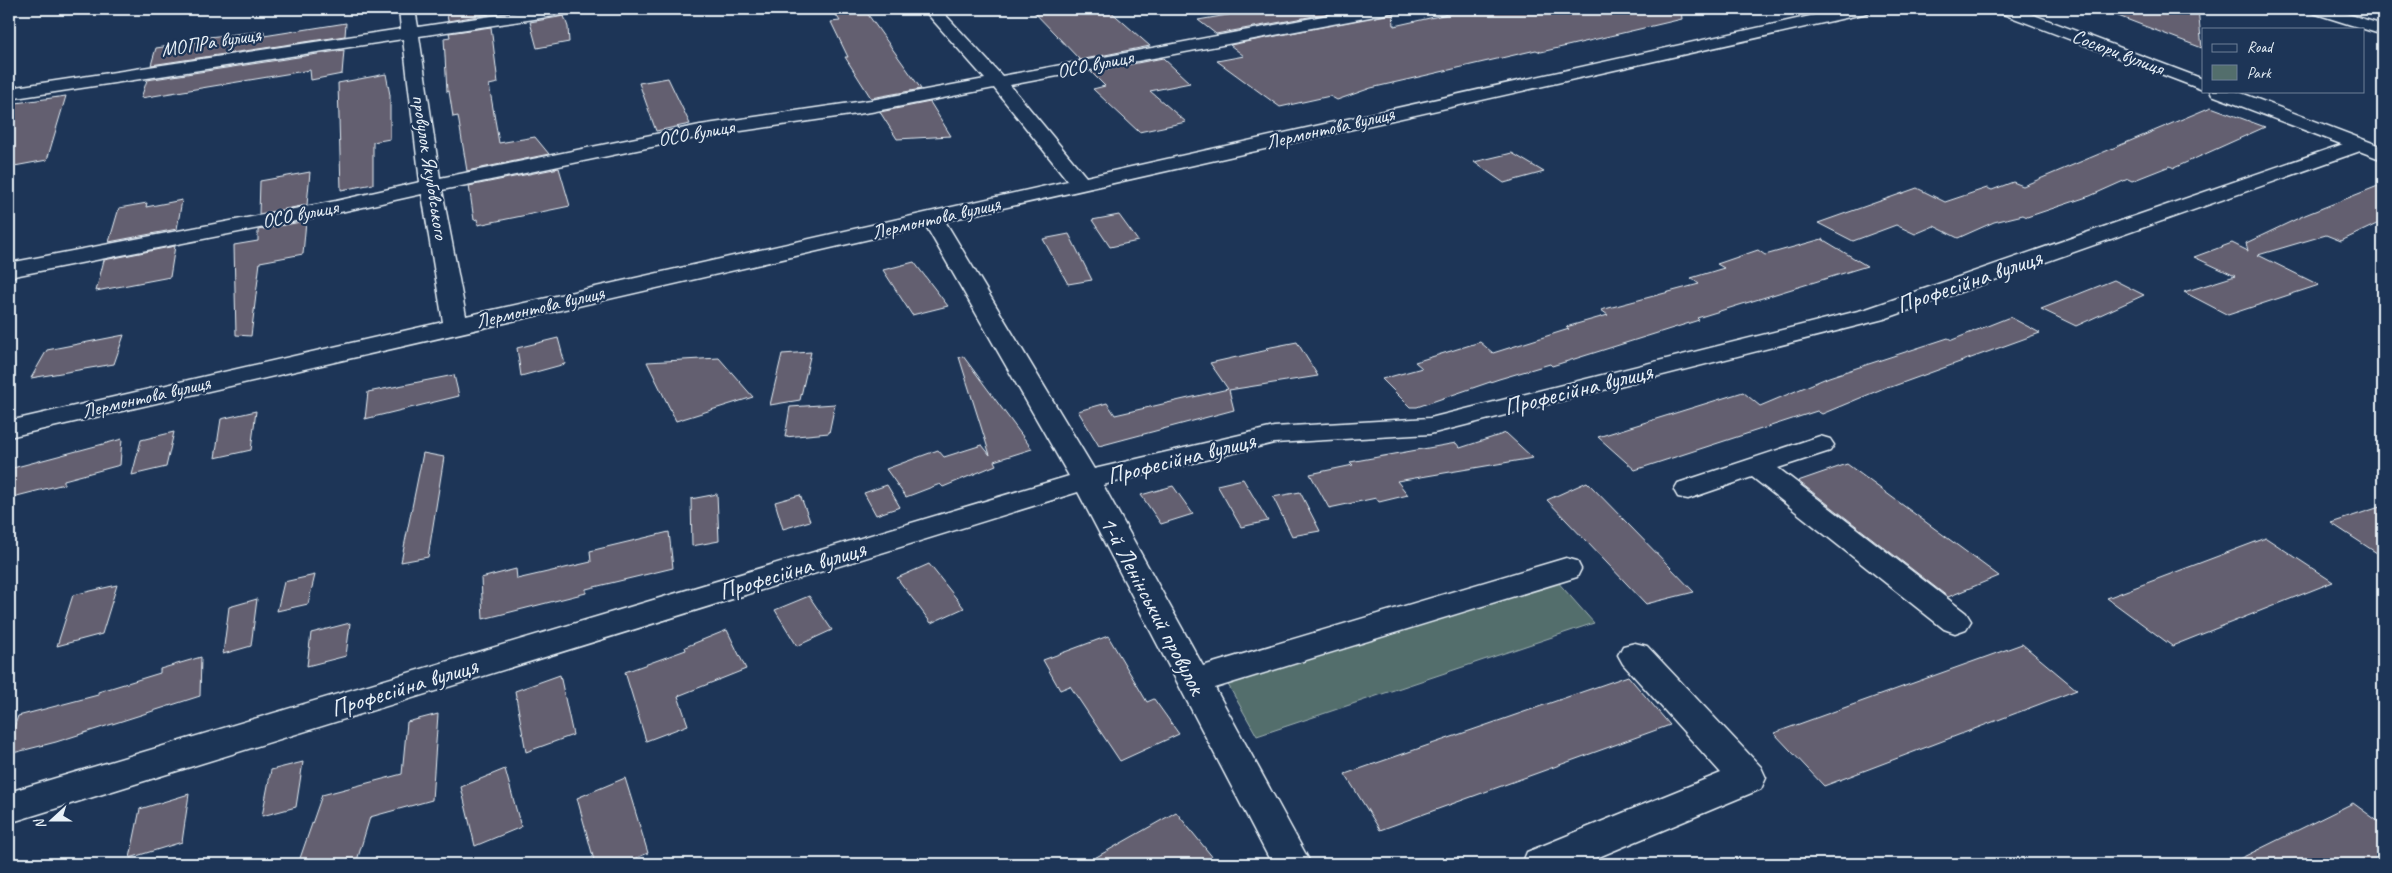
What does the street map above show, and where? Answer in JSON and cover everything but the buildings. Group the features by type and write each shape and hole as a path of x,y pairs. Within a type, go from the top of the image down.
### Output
{"street":[{"name":"провулок Якубовського","path":"407,9 431,186 456,326"},
{"name":"МОПРа вулиця","path":"9,93 568,9"},
{"path":"931,9 998,82 1081,184"},
{"name":"ОСО вулиця","path":"9,270 336,207 700,131 871,106 1386,9"},
{"name":"Лермонтова вулиця","path":"9,429 456,326 933,220 1081,184 1863,9"},
{"name":"Сосюри вулиця","path":"2004,9 2202,85"},
{"name":"Сосюри вулиця","path":"2043,9 2202,69"},
{"path":"2316,9 2383,30"},
{"path":"2222,92 2375,145"},
{"path":"2264,92 2375,145"},
{"name":"Професійна вулиця","path":"9,808 1086,480 1274,435 1430,426 1875,314 2375,145"},
{"name":"1-й Ленінський провулок","path":"933,220 1086,480 1292,864"},
{"path":"1688,490 1820,446"},
{"path":"1756,466 1955,621"},
{"path":"1194,682 1566,569"},
{"path":"1541,864 1748,778 1636,655"}],"green space":[{"path":"1556,580 1594,623 1257,736 1226,681"}]}
